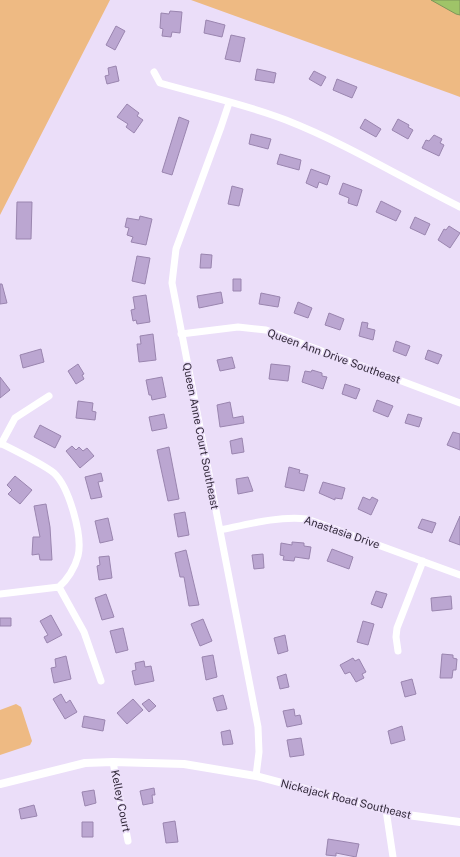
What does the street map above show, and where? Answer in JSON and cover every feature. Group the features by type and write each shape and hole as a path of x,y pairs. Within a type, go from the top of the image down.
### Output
{"street":[{"path":"154,72 160,83 261,111 320,135 362,154 460,207"},
{"name":"Queen Anne Court Southeast","path":"229,103 176,249 172,283 258,728 260,752 256,776"},
{"name":"Queen Ann Drive Southeast","path":"182,334 238,327 266,330 460,403"},
{"path":"0,594 59,587 65,582 78,556 79,544 70,498 64,486 53,473 1,444 15,418 49,396"},
{"name":"Anastasia Drive","path":"220,530 292,517 307,519 460,575"},
{"path":"398,651 396,637 397,628 423,562"},
{"path":"59,587 84,632 101,681"},
{"name":"Nickajack Road Southeast","path":"0,784 84,763 114,762 184,764 256,776 386,810 460,822"},
{"name":"Kelley Court","path":"114,762 128,841"},
{"path":"386,810 393,857"}],"shaded area":[{"path":"0,0 110,0 0,215"},
{"path":"191,0 460,0 460,97 452,94"},
{"path":"431,0 460,0 460,15 456,14"},
{"path":"16,704 21,707 32,741 30,745 0,755 0,710"}],"building":[{"path":"170,11 182,12 180,33 172,32 171,37 162,36 163,29 160,28 161,13 169,14"},
{"path":"206,20 225,25 222,37 204,33"},
{"path":"116,26 125,31 115,50 106,45"},
{"path":"231,35 245,38 240,62 225,59"},
{"path":"116,66 119,81 107,84 105,76 109,75 108,68"},
{"path":"257,69 276,73 274,83 255,80"},
{"path":"314,71 326,77 321,86 309,79"},
{"path":"337,79 357,87 352,98 333,90"},
{"path":"127,104 139,113 137,116 143,120 134,133 126,127 128,124 117,117"},
{"path":"179,117 189,121 172,175 162,172"},
{"path":"365,119 381,129 376,137 360,128"},
{"path":"398,119 409,125 408,127 413,130 408,139 392,130"},
{"path":"251,134 271,139 268,149 249,144"},
{"path":"434,135 442,139 440,143 444,145 439,156 422,148 426,140 429,141"},
{"path":"280,154 301,160 299,170 277,164"},
{"path":"311,169 330,176 327,185 319,182 317,188 306,183"},
{"path":"343,183 362,190 357,206 348,203 349,198 339,194"},
{"path":"232,186 243,189 239,206 228,204"},
{"path":"381,201 401,211 396,221 376,212"},
{"path":"17,202 32,202 31,239 16,239"},
{"path":"140,216 152,219 146,245 131,242 133,237 127,235 129,228 125,227 127,218 139,220"},
{"path":"415,217 430,224 425,235 410,228"},
{"path":"449,226 460,233 450,248 438,240 444,229 446,230"},
{"path":"201,254 212,255 211,268 200,268"},
{"path":"137,256 150,258 145,284 132,281"},
{"path":"233,279 241,279 241,291 233,291"},
{"path":"0,284 2,284 7,303 0,304"},
{"path":"221,292 223,303 199,308 197,296"},
{"path":"261,293 280,297 278,307 259,304"},
{"path":"146,295 150,322 137,324 136,320 133,321 131,310 135,309 133,297"},
{"path":"298,302 312,308 308,318 294,313"},
{"path":"329,313 344,319 340,330 325,325"},
{"path":"362,322 368,323 367,328 375,330 373,340 359,336"},
{"path":"153,334 156,360 139,362 137,344 141,344 140,336"},
{"path":"396,341 410,346 406,356 393,351"},
{"path":"41,349 44,362 23,368 20,355"},
{"path":"428,350 442,355 438,364 425,359"},
{"path":"232,357 235,368 220,371 217,360"},
{"path":"78,364 84,374 82,375 84,379 76,384 68,371"},
{"path":"271,364 290,366 288,381 269,379"},
{"path":"312,370 322,373 322,376 327,377 323,389 302,382 305,371 311,372"},
{"path":"0,377 10,390 0,398"},
{"path":"162,377 166,397 152,400 151,395 149,395 146,380"},
{"path":"345,384 360,389 356,399 342,394"},
{"path":"377,400 393,406 388,417 373,411"},
{"path":"78,401 93,403 92,411 96,412 95,420 76,418"},
{"path":"230,402 233,418 243,416 244,423 220,427 217,405"},
{"path":"164,414 167,428 152,431 149,417"},
{"path":"408,414 422,418 419,427 405,423"},
{"path":"40,425 61,436 55,448 34,437"},
{"path":"453,432 460,434 460,450 447,445"},
{"path":"242,438 244,452 232,454 230,441"},
{"path":"72,446 76,450 79,447 83,451 87,448 94,456 80,468 66,451"},
{"path":"169,447 179,499 168,501 157,450"},
{"path":"289,467 300,470 299,473 308,475 304,491 285,487"},
{"path":"101,473 103,481 98,482 102,497 91,499 85,477"},
{"path":"15,476 32,490 20,504 8,494 12,490 7,485"},
{"path":"248,477 253,491 238,494 236,479"},
{"path":"323,482 345,488 342,499 335,498 335,500 319,493"},
{"path":"363,497 370,500 372,497 378,500 371,515 358,509"},
{"path":"46,504 50,527 52,560 40,560 39,554 32,555 33,537 40,537 34,506"},
{"path":"185,512 189,535 178,537 174,514"},
{"path":"460,516 460,545 449,541"},
{"path":"108,518 113,540 100,543 95,521"},
{"path":"422,519 436,523 432,533 418,528"},
{"path":"292,542 304,543 304,546 311,547 309,559 295,557 294,561 283,560 284,556 280,555 281,543 292,545"},
{"path":"332,549 353,557 349,569 327,561"},
{"path":"186,550 199,605 189,606 184,577 180,577 175,553"},
{"path":"263,554 264,568 254,569 252,555"},
{"path":"109,556 112,578 99,580 97,566 100,565 99,557"},
{"path":"376,591 387,594 382,608 371,604"},
{"path":"106,594 114,617 102,620 95,598"},
{"path":"451,596 452,609 432,611 431,598"},
{"path":"51,615 62,635 47,643 44,637 48,635 40,621"},
{"path":"0,618 11,618 11,626 0,626"},
{"path":"203,619 212,641 200,646 191,624"},
{"path":"363,621 374,624 368,645 357,642"},
{"path":"123,628 128,650 116,653 110,631"},
{"path":"285,635 288,651 278,654 274,638"},
{"path":"442,654 453,655 453,658 457,659 456,670 453,670 452,678 440,678"},
{"path":"213,655 217,677 206,680 202,657"},
{"path":"66,656 71,679 54,683 51,668 56,667 55,659"},
{"path":"353,658 355,661 359,659 366,672 362,674 364,678 356,682 350,672 345,674 340,665"},
{"path":"144,661 145,667 151,666 154,681 135,685 132,671 136,670 135,663"},
{"path":"286,674 289,687 280,689 277,677"},
{"path":"412,679 416,694 405,697 401,682"},
{"path":"61,694 66,703 70,700 77,712 65,719 53,699"},
{"path":"223,695 227,709 217,711 213,698"},
{"path":"133,699 143,710 127,724 117,713"},
{"path":"149,699 156,706 149,712 142,704"},
{"path":"294,709 295,716 300,715 302,724 287,727 283,711"},
{"path":"84,716 105,720 103,731 82,727"},
{"path":"402,726 405,740 391,744 388,731"},
{"path":"230,730 233,744 223,745 221,732"},
{"path":"301,738 304,755 290,757 287,740"},
{"path":"154,788 155,795 152,795 153,803 143,805 140,791"},
{"path":"94,790 96,803 85,806 82,792"},
{"path":"34,805 37,816 21,819 19,809"},
{"path":"175,821 178,842 166,843 163,823"},
{"path":"82,822 93,822 93,837 82,837"},
{"path":"328,839 359,844 356,857 336,853 336,856 326,855"}]}
